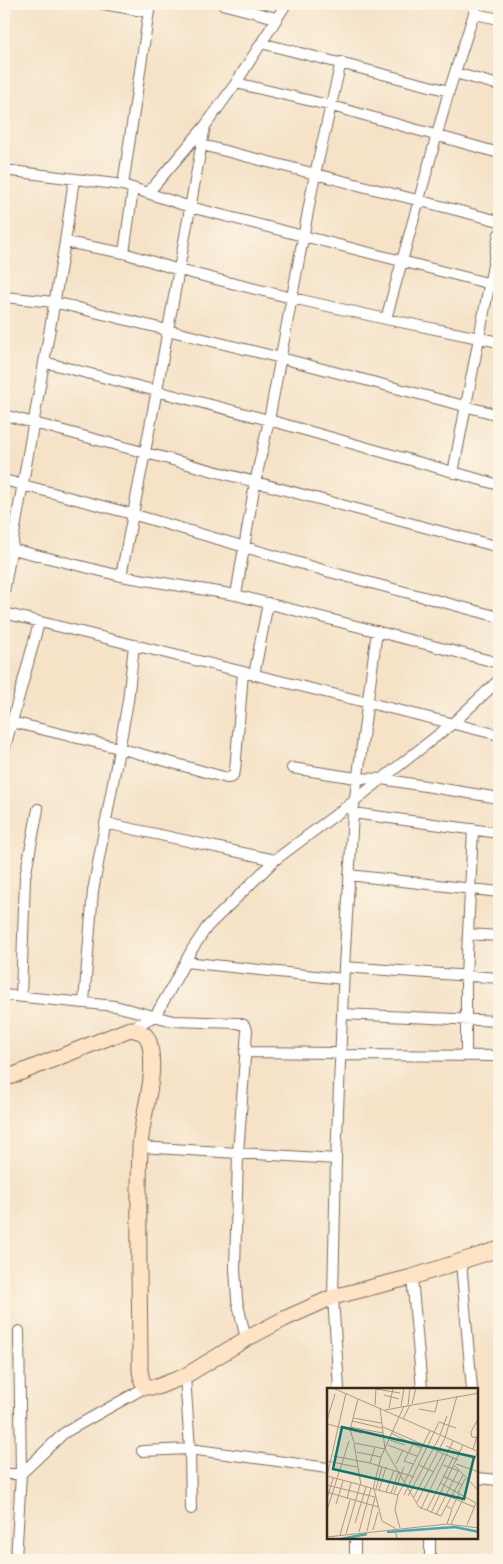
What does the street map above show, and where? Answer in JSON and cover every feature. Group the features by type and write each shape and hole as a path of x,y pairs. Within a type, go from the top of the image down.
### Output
{"main road":[{"path":"4,1079 130,1029 141,1030 147,1036 152,1071 140,1146 140,1370 142,1381 146,1387 157,1387 185,1376 246,1339 333,1297 412,1277 499,1249"}],"street":[{"path":"103,4 150,8 123,185"},
{"path":"222,4 276,18"},
{"path":"148,194 205,126 236,83 286,4"},
{"path":"386,319 449,90 456,74 476,9 499,19"},
{"path":"261,42 449,90"},
{"path":"236,596 255,483 269,420 315,174 342,62"},
{"path":"456,74 499,85"},
{"path":"236,83 332,106 499,153"},
{"path":"121,576 205,126"},
{"path":"202,145 499,221"},
{"path":"4,170 123,185 190,208 495,285"},
{"path":"4,592 7,548 44,362 74,179"},
{"path":"124,253 133,189"},
{"path":"453,473 480,337 495,285 499,234"},
{"path":"65,242 124,253 179,270 292,298 499,342"},
{"path":"4,297 54,302 499,415"},
{"path":"44,362 269,420 499,485"},
{"path":"4,415 499,547"},
{"path":"4,480 132,514 330,572 499,617"},
{"path":"7,548 121,576 268,603 499,663"},
{"path":"254,675 268,603"},
{"path":"4,613 499,735"},
{"path":"4,751 39,623"},
{"path":"339,1388 333,1297 336,1159 348,875 356,778 377,631"},
{"path":"84,1002 94,891 128,701 134,645"},
{"path":"12,722 119,748 228,778 232,777 235,771 243,672"},
{"path":"130,1029 155,1016 191,951 207,928 275,860 452,724 499,680"},
{"path":"292,768 356,778 382,779 499,798"},
{"path":"21,996 25,877 38,809"},
{"path":"352,813 499,832"},
{"path":"105,823 275,860"},
{"path":"466,1056 466,976 473,829"},
{"path":"348,875 499,892"},
{"path":"468,934 499,936"},
{"path":"185,962 343,979"},
{"path":"344,967 499,978"},
{"path":"4,995 115,1006 155,1016 162,1020 238,1023 244,1025 247,1030 238,1154 235,1269 237,1300 246,1339"},
{"path":"342,1014 499,1021"},
{"path":"245,1052 333,1053 340,1055 499,1056"},
{"path":"140,1146 336,1159"},
{"path":"461,1262 472,1388"},
{"path":"412,1277 422,1388"},
{"path":"16,1560 21,1474 18,1331"},
{"path":"185,1376 190,1449 191,1509"},
{"path":"4,1474 21,1474 64,1434 146,1387"},
{"path":"142,1451 190,1449 327,1468"},
{"path":"478,1478 499,1480"},
{"path":"355,1539 355,1560"},
{"path":"430,1539 430,1560"}]}
